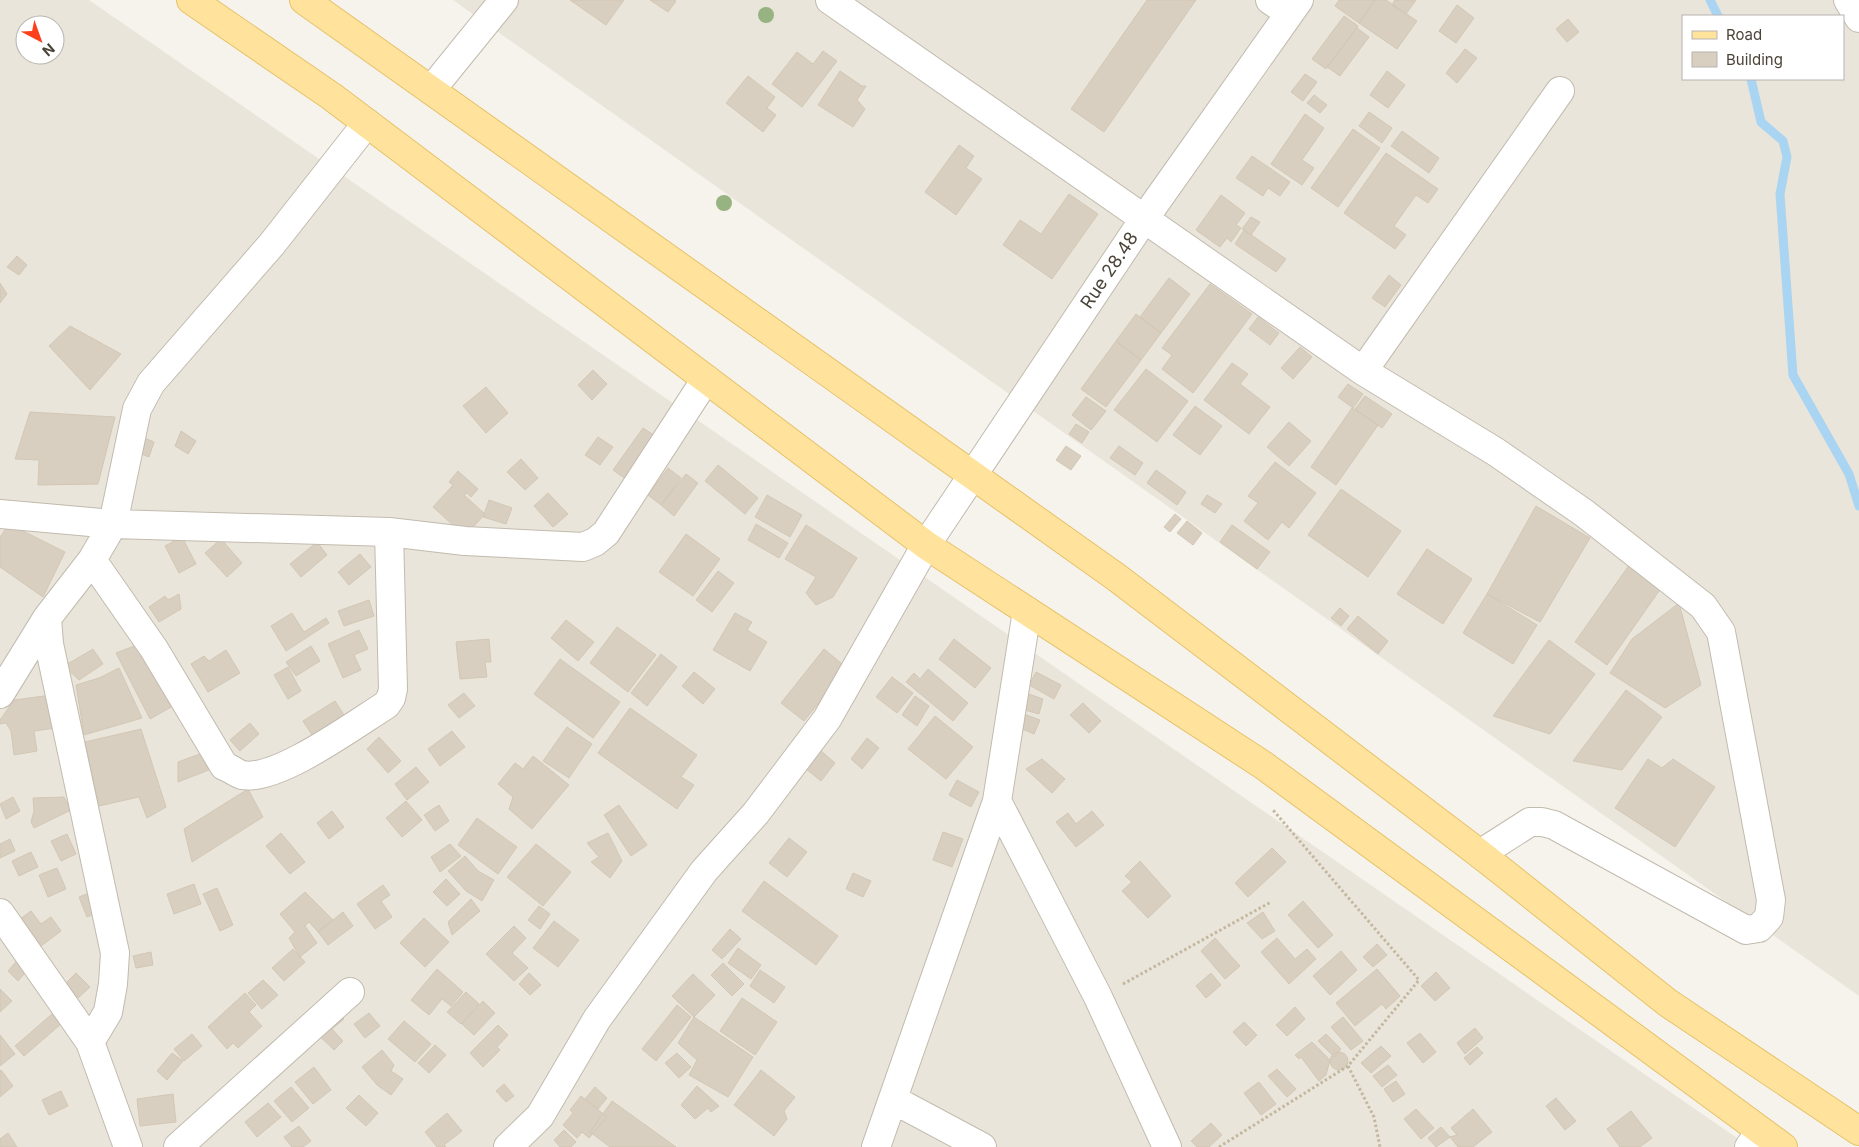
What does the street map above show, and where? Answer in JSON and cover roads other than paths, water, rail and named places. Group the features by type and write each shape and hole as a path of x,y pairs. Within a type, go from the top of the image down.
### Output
{"main road":[{"path":"191,0 367,123 926,545 1263,766 1755,1139 1783,1147"},
{"path":"304,0 1116,577 1480,854 1668,1003 1859,1131"}],"street":[{"path":"431,90 504,0"},
{"path":"830,0 1363,371 1496,452 1576,508 1703,606 1721,632 1771,900 1769,917 1759,928 1746,930 1554,825 1542,822 1530,822 1480,854"},
{"path":"1848,0 1859,18"},
{"name":"Rue 28.48","path":"540,1116 597,1019 651,942 704,871 756,812 827,718 926,545 1286,4"},
{"path":"1363,371 1560,91"},
{"path":"0,694 47,618 92,560 113,524 138,409 151,383 272,244 367,123"},
{"path":"0,514 113,524 389,532 466,541 573,547 595,542 606,533 628,503 706,379"},
{"path":"92,560 154,649 224,766 242,775 267,772 319,748 386,705 391,698 393,680 389,532"},
{"path":"876,1147 997,801 1027,612"},
{"path":"47,618 49,644 115,953 113,984 108,1012 90,1042"},
{"path":"997,801 1098,997 1167,1147"},
{"path":"0,913 90,1042 128,1147"},
{"path":"188,1144 350,992"},
{"path":"894,1100 982,1147"},
{"path":"508,1147 540,1116"},
{"path":"526,1147 540,1116"}],"waterway":[{"path":"1710,0 1718,15"},
{"path":"1751,80 1761,122 1783,141 1787,157 1780,194 1793,375 1849,474 1859,506"}]}
